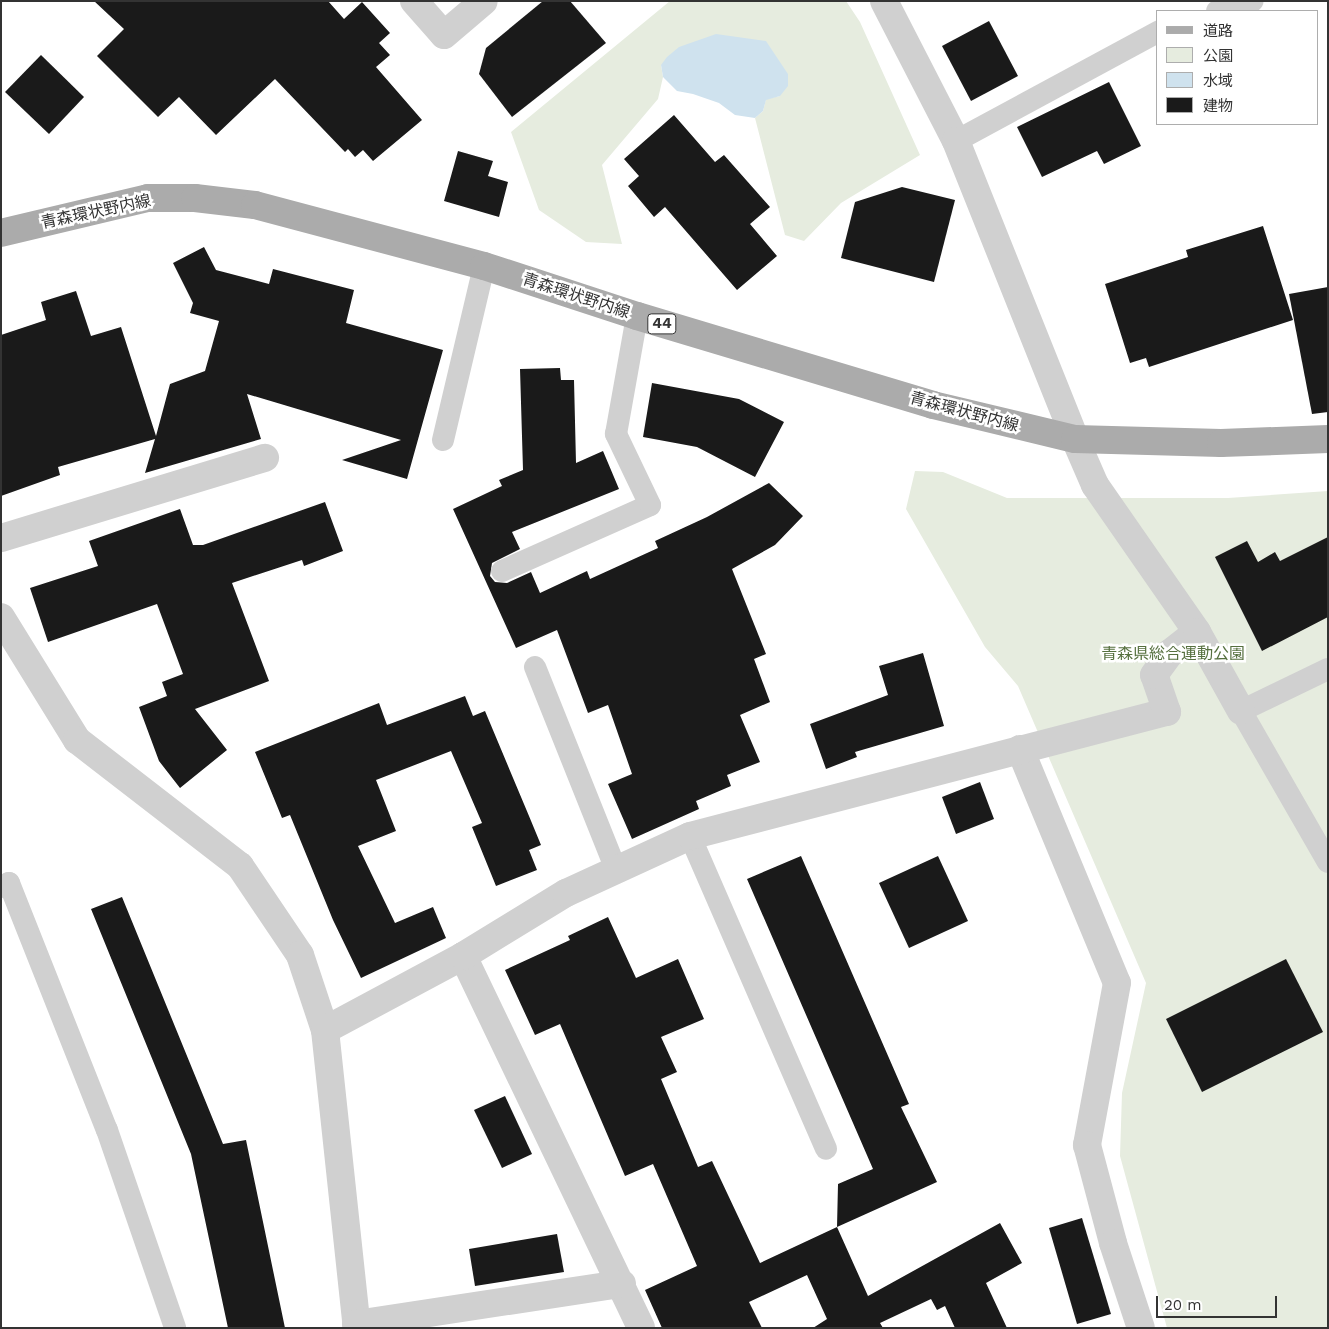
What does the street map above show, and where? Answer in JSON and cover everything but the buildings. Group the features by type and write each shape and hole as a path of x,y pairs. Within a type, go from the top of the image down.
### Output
{"main road":[{"name":"青森環状野内線","path":"1,233 148,198 196,198 255,205 484,266 637,316 933,405 1075,440 1221,443 1328,439"}],"street":[{"path":"414,1 444,34 484,1"},
{"path":"884,1 956,141 1075,440 1095,485 1197,632 1241,712"},
{"path":"1,538 265,458"},
{"path":"1,617 77,740 240,866 300,955 324,1030 356,1326 622,1284"},
{"path":"324,1030 463,956 566,893 690,836 1167,712 1154,675 1170,653 1197,632"},
{"path":"1020,749 1117,982 1088,1145 1113,1242 1141,1328"},
{"path":"463,956 622,1284 641,1328"}],"lane":[{"path":"1221,10 1254,1"},
{"path":"956,141 1156,33"},
{"path":"443,440 484,266"},
{"path":"502,571 650,505 616,434 637,316"},
{"path":"535,667 616,870"},
{"path":"1328,669 1241,712 1328,862"},
{"path":"690,836 826,1149"},
{"path":"4,879 107,1130 175,1328"}],"green space":[{"path":"670,1 846,1 860,22 920,155 841,203 804,241 785,235 755,118 763,111 766,99 780,96 661,65 663,77 658,99 602,165 622,244 586,242 539,210 511,132"},
{"name":"青森県総合運動公園","path":"915,471 943,472 1007,498 1228,498 1328,491 1328,1328 1167,1328 1120,1156 1122,1093 1146,983 1018,686 985,647 906,509"}],"water":[{"path":"716,34 766,41 788,74 788,86 780,96 766,100 763,111 755,118 735,115 719,103 693,94 677,91 663,77 661,65 679,47"}]}
